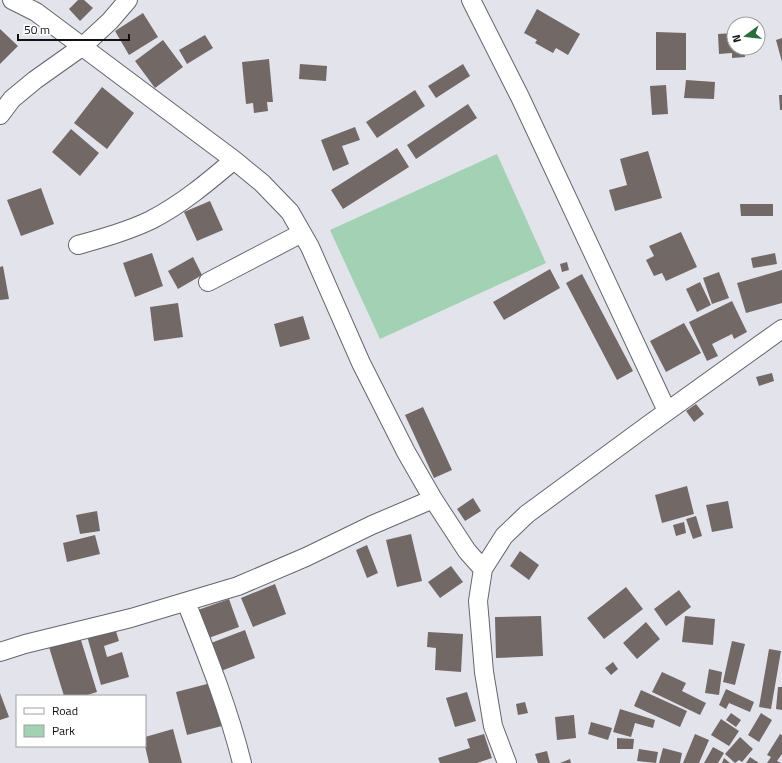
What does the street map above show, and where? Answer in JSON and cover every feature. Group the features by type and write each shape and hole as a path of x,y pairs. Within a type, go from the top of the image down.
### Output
{"street":[{"path":"12,0 36,12 234,160 262,183 290,212 302,233 375,392 406,452 433,499 467,551 484,569"},
{"path":"0,115 12,99 35,80 83,46 110,21 128,0"},
{"path":"471,0 520,98 667,411"},
{"path":"78,245 125,231 151,220 172,208 200,188 234,160"},
{"path":"208,282 302,233"},
{"path":"507,763 493,726 484,672 478,601 484,569 504,536 527,514 667,411 781,335"},
{"path":"0,652 25,644 131,618 238,586 306,557 372,525 433,499"},
{"path":"186,602 222,693 242,763"}],"green space":[{"path":"497,154 546,263 380,339 330,230"}],"building":[{"path":"78,0 84,0 93,8 80,21 69,9"},
{"path":"537,9 580,34 568,55 556,48 553,53 535,43 537,40 524,33"},
{"path":"143,13 158,37 129,55 115,31"},
{"path":"0,29 18,46 0,64"},
{"path":"656,32 686,33 686,70 656,70"},
{"path":"718,34 726,34 726,53 719,54"},
{"path":"205,35 213,48 187,64 179,50"},
{"path":"782,38 782,62 776,40"},
{"path":"163,40 183,67 155,88 135,61"},
{"path":"732,56 745,56 745,57 732,58"},
{"path":"269,59 273,102 267,102 268,111 254,113 253,103 246,104 242,62"},
{"path":"300,64 327,66 326,81 299,79"},
{"path":"463,64 470,76 436,98 428,86"},
{"path":"686,80 715,82 714,99 684,98"},
{"path":"666,85 668,114 652,115 650,86"},
{"path":"102,87 134,113 107,149 74,123"},
{"path":"415,90 425,106 377,138 366,122"},
{"path":"779,95 782,95 782,110 780,110"},
{"path":"468,104 477,118 416,159 407,145"},
{"path":"355,127 360,140 342,146 349,164 333,171 321,140"},
{"path":"71,129 99,153 80,176 52,152"},
{"path":"397,148 409,167 343,209 331,190"},
{"path":"648,151 662,198 615,211 609,190 627,185 620,159"},
{"path":"41,188 54,224 21,236 7,200"},
{"path":"210,201 223,230 197,241 184,212"},
{"path":"740,204 773,204 773,216 741,216"},
{"path":"681,232 697,267 666,281 662,273 654,276 646,260 654,256 649,246"},
{"path":"152,253 163,286 135,297 123,263"},
{"path":"775,253 777,264 753,268 751,258"},
{"path":"193,257 202,275 178,289 168,271"},
{"path":"567,262 569,270 562,272 560,264"},
{"path":"3,266 9,299 0,300 0,267"},
{"path":"550,269 560,288 504,320 493,302"},
{"path":"782,270 782,303 746,313 737,283"},
{"path":"719,272 729,298 712,304 703,278"},
{"path":"582,274 633,371 617,380 566,283"},
{"path":"700,282 711,305 697,312 686,289"},
{"path":"732,301 747,332 734,339 732,334 712,344 718,356 707,361 689,322"},
{"path":"178,303 183,337 154,341 150,307"},
{"path":"303,316 310,339 280,347 274,324"},
{"path":"684,323 701,353 666,372 650,341"},
{"path":"772,373 774,381 759,386 756,377"},
{"path":"696,404 704,414 694,422 686,411"},
{"path":"423,407 452,470 434,478 405,415"},
{"path":"687,486 694,514 662,523 655,495"},
{"path":"473,498 481,511 465,521 457,509"},
{"path":"728,501 733,528 712,532 706,505"},
{"path":"97,511 100,531 80,534 76,515"},
{"path":"696,516 702,536 693,539 686,519"},
{"path":"684,522 686,533 676,536 673,525"},
{"path":"411,534 422,581 397,587 386,540"},
{"path":"95,535 100,554 67,562 63,543"},
{"path":"367,545 378,573 367,578 356,550"},
{"path":"520,551 539,565 529,580 510,566"},
{"path":"451,566 463,582 440,598 428,582"},
{"path":"275,584 286,614 253,627 241,598"},
{"path":"626,587 643,609 604,639 587,618"},
{"path":"679,590 691,607 666,626 654,609"},
{"path":"229,599 239,627 206,639 195,611"},
{"path":"541,616 543,656 496,658 495,617"},
{"path":"685,616 715,619 713,645 682,642"},
{"path":"646,622 660,639 637,659 623,643"},
{"path":"115,628 119,641 104,646 107,657 122,652 129,677 101,685 87,636"},
{"path":"245,630 255,658 221,671 211,643"},
{"path":"428,632 463,634 461,672 435,670 436,648 427,647"},
{"path":"80,637 97,692 87,695 64,695 49,647"},
{"path":"732,641 745,644 735,685 723,682"},
{"path":"769,649 781,651 771,709 759,707"},
{"path":"613,662 618,669 611,675 605,668"},
{"path":"709,669 722,672 719,695 705,693"},
{"path":"662,672 686,683 682,691 706,703 700,715 652,692"},
{"path":"211,683 222,726 187,735 176,692"},
{"path":"778,687 782,687 782,710 776,709"},
{"path":"726,689 754,702 750,712 729,703 726,709 719,705"},
{"path":"641,690 687,711 680,727 634,706"},
{"path":"467,692 476,721 455,727 446,698"},
{"path":"0,693 9,717 0,720"},
{"path":"525,702 528,713 518,715 516,704"},
{"path":"620,709 655,720 653,728 635,723 631,737 613,732"},
{"path":"731,713 741,720 736,727 726,720"},
{"path":"761,713 772,720 759,742 748,735"},
{"path":"574,715 576,738 557,740 555,717"},
{"path":"721,719 739,731 729,746 711,735"},
{"path":"591,722 612,728 608,740 588,734"},
{"path":"173,729 182,763 149,763 145,747 146,737"},
{"path":"484,734 492,758 477,763 440,763 438,758 470,748 467,739"},
{"path":"695,734 709,740 699,763 683,763"},
{"path":"780,734 782,735 782,754 777,761 781,763 767,763 771,757 767,755"},
{"path":"740,737 753,749 742,762 739,760 735,763 725,754"},
{"path":"617,738 634,739 633,749 617,749"},
{"path":"713,747 724,753 718,763 704,763"},
{"path":"663,748 682,753 680,763 659,763"},
{"path":"639,749 658,752 656,763 637,761"},
{"path":"547,751 550,763 538,763 535,754"},
{"path":"750,757 759,763 746,763"},
{"path":"724,758 730,763 722,763"},
{"path":"570,759 571,763 560,763"}]}
